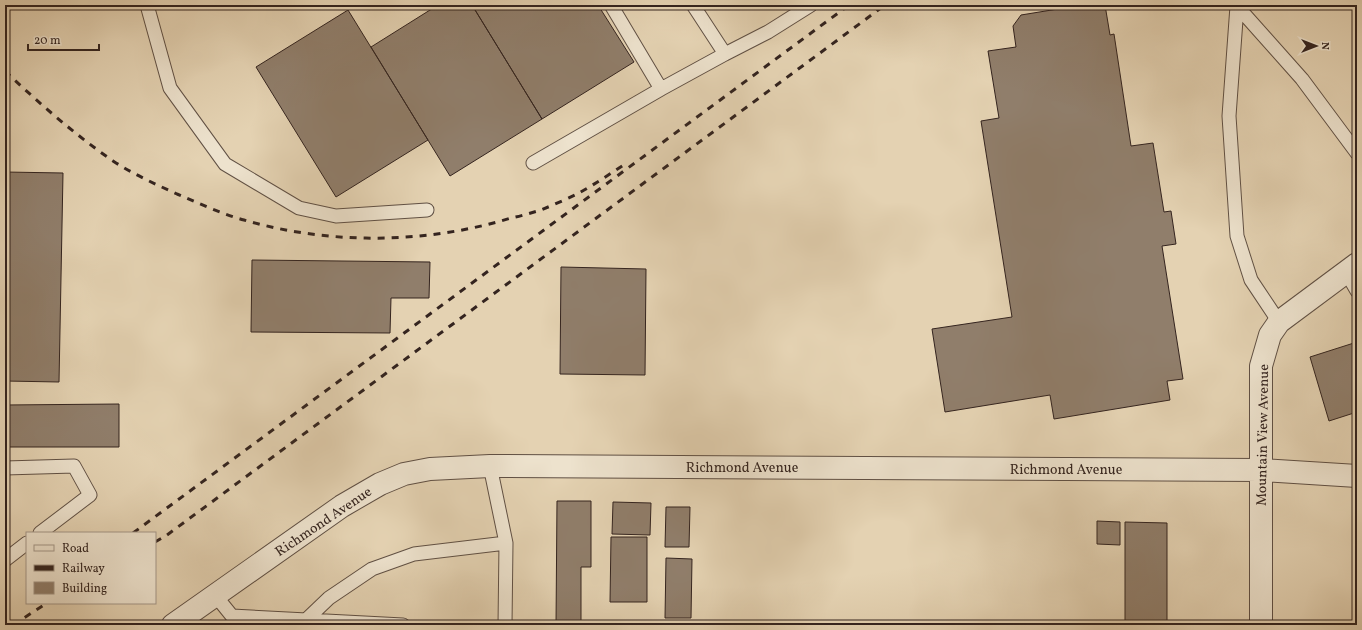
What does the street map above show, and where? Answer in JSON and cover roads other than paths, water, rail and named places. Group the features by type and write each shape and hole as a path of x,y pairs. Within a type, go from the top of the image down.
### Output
{"street":[{"name":"Mountain View Avenue","path":"1261,625 1261,366 1270,335 1279,322 1351,268"},
{"name":"Richmond Avenue","path":"173,625 342,506 380,484 404,474 430,469 490,466 1261,470 1357,476"}],"lane":[{"path":"147,5 170,88 225,164 299,208 336,216 427,210"},
{"path":"611,5 661,89"},
{"path":"693,5 725,54"},
{"path":"533,163 661,89 768,32 811,5"},
{"path":"1279,322 1251,280 1237,236 1229,116 1238,6 1302,79 1357,153"},
{"path":"1351,268 1357,291"},
{"path":"5,468 74,466 90,495 41,532"},
{"path":"490,466 506,543 505,625"},
{"path":"306,620 329,598 372,569 414,554 506,543"},
{"path":"5,560 26,544"},
{"path":"215,595 232,616 403,625"}],"railway":[{"path":"134,532 849,5"},
{"path":"156,541 167,535 885,5"},
{"path":"5,71 84,140 113,161 136,175 227,215 277,228 310,234 344,237 412,237 479,227 541,210 579,193 625,164"},
{"path":"13,625 45,604"}]}
